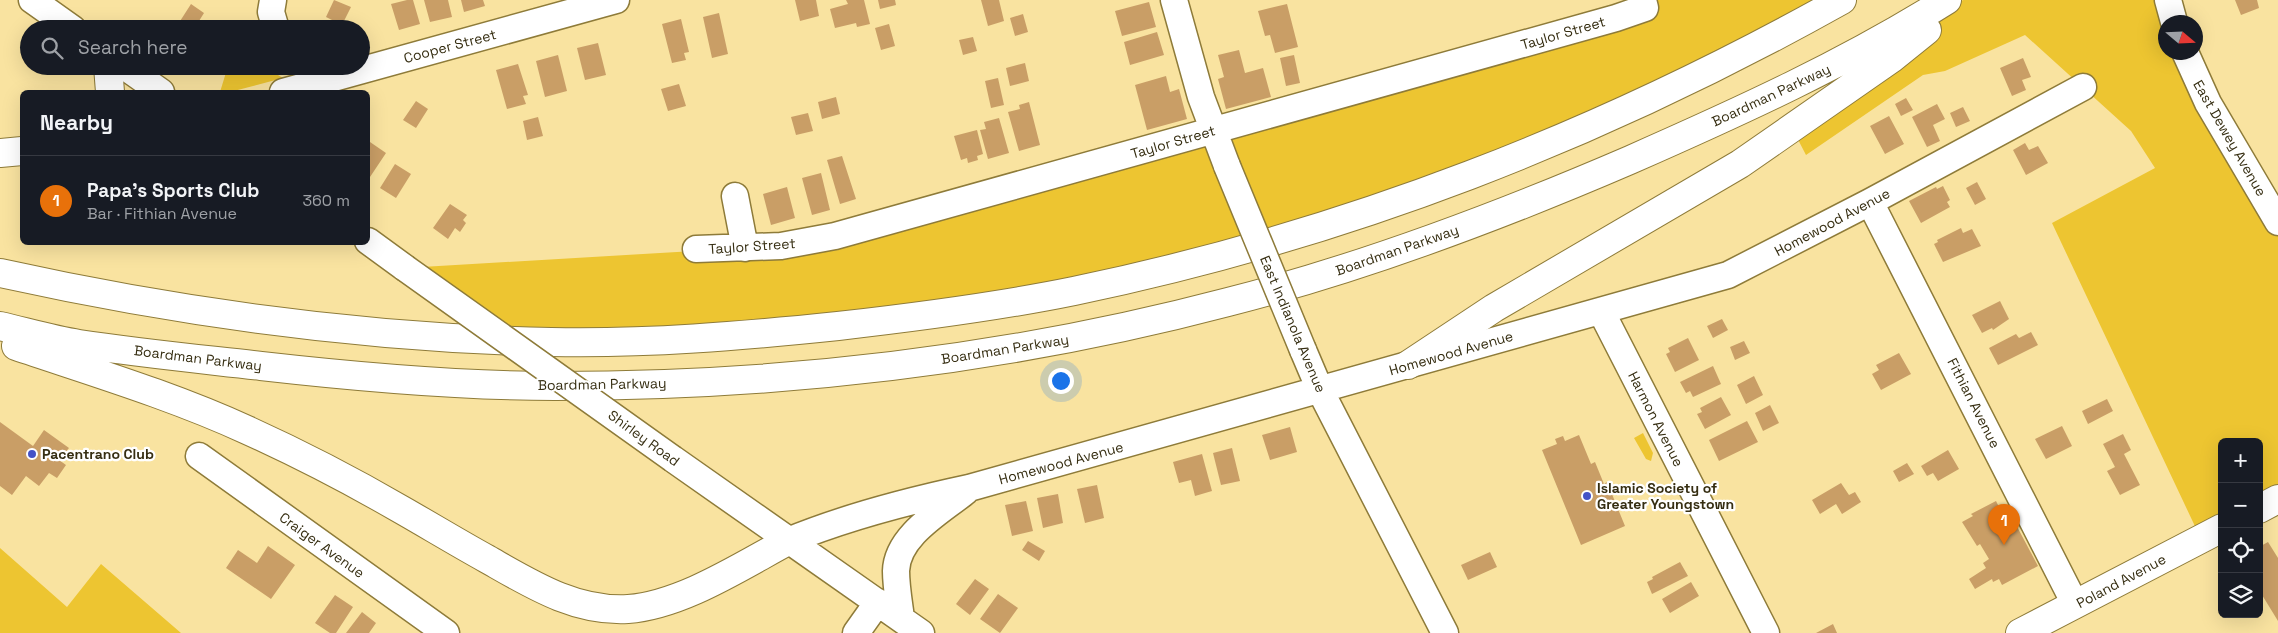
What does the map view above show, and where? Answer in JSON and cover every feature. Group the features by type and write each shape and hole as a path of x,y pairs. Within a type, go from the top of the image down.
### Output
{"main road":[{"path":"0,273 170,306 305,326 424,336 554,342 715,338 927,316 1073,291 1175,268 1375,210 1530,153 1616,116 1709,72 1842,0"},
{"name":"Boardman Parkway","path":"0,326 74,344 316,372 468,383 552,386 731,382 872,370 1012,349 1115,329 1228,302 1315,278 1467,227 1559,190 1810,78 1893,34 1947,0"},
{"path":"1408,365 1494,308 1740,164 1891,59 1963,0"},
{"path":"109,75 110,90"},
{"path":"0,153 20,151"},
{"path":"0,341 185,404 246,429 306,458 400,509 533,586 571,602 599,608 628,609 652,605 692,591 788,541"},
{"path":"2263,507 2278,499"},
{"name":"Poland Avenue","path":"2020,633 2218,530"}],"street":[{"path":"32,0 60,20"},
{"path":"272,0 271,12 273,20"},
{"name":"Cooper Street","path":"370,68 616,0"},
{"name":"East Indianola Avenue","path":"1174,0 1201,97 1213,131 1320,390 1445,633"},
{"path":"2168,0 2172,15"},
{"name":"Taylor Street","path":"696,250 781,246 835,236 1213,131 1644,4"},
{"name":"East Dewey Avenue","path":"2189,60 2208,103 2278,222"},
{"path":"137,75 158,90"},
{"name":"Cooper Street","path":"290,90 345,75"},
{"name":"Homewood Avenue","path":"788,541 820,528 918,499 969,488 1728,275 1870,202 2083,88"},
{"path":"735,196 745,248"},
{"name":"Fithian Avenue","path":"1870,202 2076,604"},
{"name":"Shirley Road","path":"370,242 788,541 911,625"},
{"name":"Harmon Avenue","path":"1601,311 1766,633"},
{"name":"Craiger Avenue","path":"199,456 446,633"},
{"path":"911,625 896,570 905,545 917,530 969,488"},
{"path":"856,633 878,602"}],"shaded area":[{"path":"1643,0 1842,0 1452,183 1002,304 509,340 405,268 745,248"},
{"path":"1963,0 2168,0 2167,15 2158,15 2158,60 2189,60 2278,222 2278,499 2263,507 2263,438 2218,438 2218,530 2201,539 2052,223 2155,168 2131,131 2025,35 1945,71 1923,75 1806,155 1792,128 1891,59"},
{"path":"225,75 278,75 283,78 238,90 221,90"},
{"path":"1643,433 1653,453 1651,461 1646,459 1634,438"},
{"path":"0,548 67,607 101,564 181,633 0,633"}],"building":[{"path":"334,0 351,7 344,20 332,20 326,17"},
{"path":"413,0 420,24 399,30 391,4"},
{"path":"424,0 448,0 452,17 430,22"},
{"path":"461,0 483,0 485,6 464,12"},
{"path":"795,0 816,0 819,16 800,21"},
{"path":"846,0 864,0 870,24 857,27 856,23 835,28 830,9 848,4"},
{"path":"878,0 895,0 896,5 880,9"},
{"path":"981,0 999,0 1004,21 988,26"},
{"path":"2235,0 2257,0 2259,8 2241,15"},
{"path":"1149,2 1156,27 1122,36 1115,11"},
{"path":"191,4 204,13 200,20 181,20"},
{"path":"1287,4 1298,47 1275,53 1270,35 1265,36 1258,11"},
{"path":"719,13 728,54 712,58 703,17"},
{"path":"1023,14 1028,32 1015,36 1010,18"},
{"path":"681,19 689,52 684,53 686,60 672,63 662,24"},
{"path":"889,24 895,46 881,50 875,28"},
{"path":"1157,32 1164,55 1130,65 1124,42"},
{"path":"973,37 977,51 963,55 959,40"},
{"path":"598,43 606,75 585,80 577,48"},
{"path":"1239,50 1245,73 1263,68 1271,97 1226,109 1218,79 1224,77 1218,55"},
{"path":"558,55 567,91 545,97 536,61"},
{"path":"1294,55 1300,83 1286,86 1280,58"},
{"path":"2023,58 2031,77 2022,80 2026,90 2012,96 2000,68"},
{"path":"1025,63 1029,81 1010,86 1006,68"},
{"path":"518,64 528,95 523,96 526,104 507,109 496,70"},
{"path":"1166,76 1170,92 1179,89 1187,119 1147,130 1135,85"},
{"path":"998,78 1004,105 991,108 985,81"},
{"path":"679,84 686,106 668,111 661,89"},
{"path":"836,97 840,114 822,119 818,102"},
{"path":"1906,98 1913,110 1901,116 1895,104"},
{"path":"416,101 428,109 416,128 403,120"},
{"path":"1029,102 1040,145 1019,151 1008,112 1020,109 1019,105"},
{"path":"1937,104 1945,119 1933,125 1940,141 1927,147 1912,117"},
{"path":"1963,107 1970,121 1956,127 1950,113"},
{"path":"808,113 813,131 796,135 791,117"},
{"path":"1889,116 1904,144 1885,154 1870,126"},
{"path":"538,117 543,136 527,140 523,121"},
{"path":"999,118 1009,153 988,159 980,130 986,129 984,122"},
{"path":"977,130 983,154 977,156 978,160 968,163 967,158 961,160 954,136"},
{"path":"370,142 386,153 370,177"},
{"path":"2025,143 2029,150 2038,146 2048,163 2026,175 2013,150"},
{"path":"842,156 856,199 840,204 827,160"},
{"path":"395,164 411,174 396,198 380,188"},
{"path":"821,173 830,210 812,215 802,178"},
{"path":"1977,182 1986,199 1975,205 1966,188"},
{"path":"1943,186 1950,200 1947,202 1950,207 1921,223 1909,201 1936,187 1937,189"},
{"path":"787,187 795,218 771,225 763,194"},
{"path":"450,204 467,215 463,220 466,223 460,232 455,228 448,239 433,228"},
{"path":"1961,228 1963,233 1972,229 1981,246 1943,262 1934,244 1938,242 1937,240"},
{"path":"2000,301 2009,319 1993,330 1992,328 1982,333 1972,315"},
{"path":"1722,319 1728,330 1713,338 1707,326"},
{"path":"2031,332 2038,345 1998,365 1989,348 2016,334 2019,338"},
{"path":"1688,338 1699,360 1675,372 1666,354 1670,352 1668,348"},
{"path":"1744,341 1750,353 1735,360 1730,347"},
{"path":"1899,353 1911,374 1881,390 1872,374 1879,370 1876,365"},
{"path":"1713,366 1721,384 1693,397 1690,391 1686,393 1680,382"},
{"path":"1754,376 1763,395 1746,404 1737,385"},
{"path":"1721,397 1731,415 1705,429 1697,414 1702,412 1700,408"},
{"path":"2107,399 2113,411 2088,424 2082,411"},
{"path":"1770,405 1779,423 1763,431 1755,413"},
{"path":"1747,421 1758,442 1719,461 1709,440"},
{"name":"Pacentrano Club","path":"0,422 33,446 44,430 69,448 59,460 66,465 57,478 49,473 39,486 26,476 12,495 0,486"},
{"path":"2062,426 2072,446 2046,459 2035,439"},
{"path":"1290,427 1297,452 1270,460 1262,435"},
{"path":"2123,434 2131,450 2124,454 2140,485 2120,495 2107,471 2115,467 2103,444"},
{"name":"Islamic Society of Greater Youngstown","path":"1579,435 1591,464 1595,462 1604,484 1607,482 1625,526 1581,545 1542,450 1557,444 1555,439 1563,436 1565,441"},
{"path":"1232,448 1240,481 1221,485 1213,453"},
{"path":"1948,450 1959,469 1938,481 1933,473 1927,476 1921,466"},
{"path":"1202,454 1212,491 1195,496 1191,480 1179,483 1173,462"},
{"path":"1907,463 1914,474 1899,482 1893,471"},
{"path":"1841,483 1849,495 1855,492 1861,502 1842,514 1836,504 1820,514 1812,500"},
{"path":"1097,485 1104,518 1085,523 1077,489"},
{"path":"1058,494 1063,523 1043,528 1037,498"},
{"path":"1026,501 1033,531 1012,536 1005,505"},
{"path":"1996,501 1999,507 2005,504 2038,566 2002,585 1999,579 1993,582 1992,579 1975,589 1969,579 1986,568 1983,563 1989,559 1980,544 1977,546 1962,522 1973,516 1971,514"},
{"path":"1028,541 1045,551 1039,561 1022,550"},
{"path":"2268,542 2278,558 2278,621 2263,597 2263,545"},
{"path":"268,546 295,565 271,599 226,568 238,550 257,563"},
{"path":"1490,552 1497,567 1468,580 1461,565"},
{"path":"1680,562 1688,576 1652,594 1647,582 1653,579 1652,577"},
{"path":"975,579 989,589 970,615 956,604"},
{"path":"1691,582 1699,596 1670,613 1662,599"},
{"path":"998,594 1018,608 1000,633 980,619"},
{"path":"335,595 353,607 336,633 330,633 315,623"},
{"path":"362,612 376,623 369,633 346,633"},
{"path":"1833,624 1837,633 1816,633"}],"place":[{"name":"Pacentrano Club","path":"32,454"},
{"name":"Islamic Society of Greater Youngstown","path":"1587,496"},
{"name":"Papa's Sports Club","path":"2004,545"}]}
